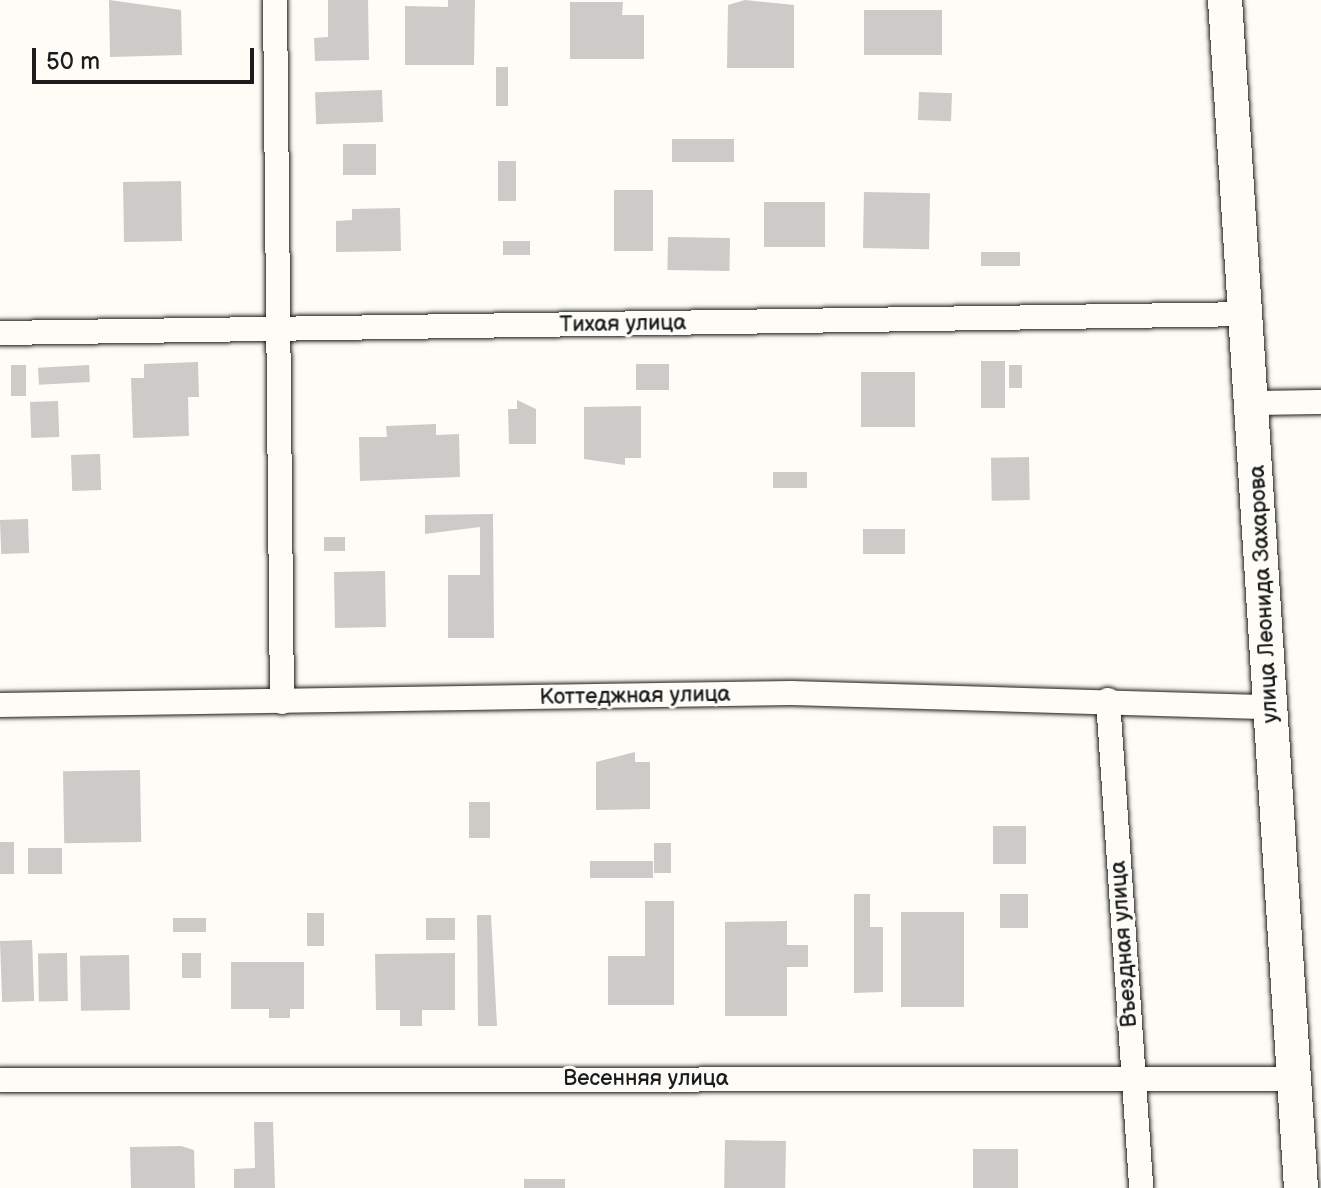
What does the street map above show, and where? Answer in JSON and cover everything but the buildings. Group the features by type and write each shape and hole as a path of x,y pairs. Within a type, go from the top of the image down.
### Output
{"main road":[{"name":"улица Леонида Захарова","path":"1225,0 1254,403 1292,1079 1301,1188"}],"street":[{"path":"275,0 282,702"},
{"name":"Тихая улица","path":"0,333 1246,314"},
{"path":"1254,403 1321,402"},
{"name":"Коттеджная улица","path":"0,705 791,693 1270,707"},
{"name":"Въездная улица","path":"1108,700 1141,1188"},
{"name":"Весенняя улица","path":"0,1080 1292,1079"}]}
